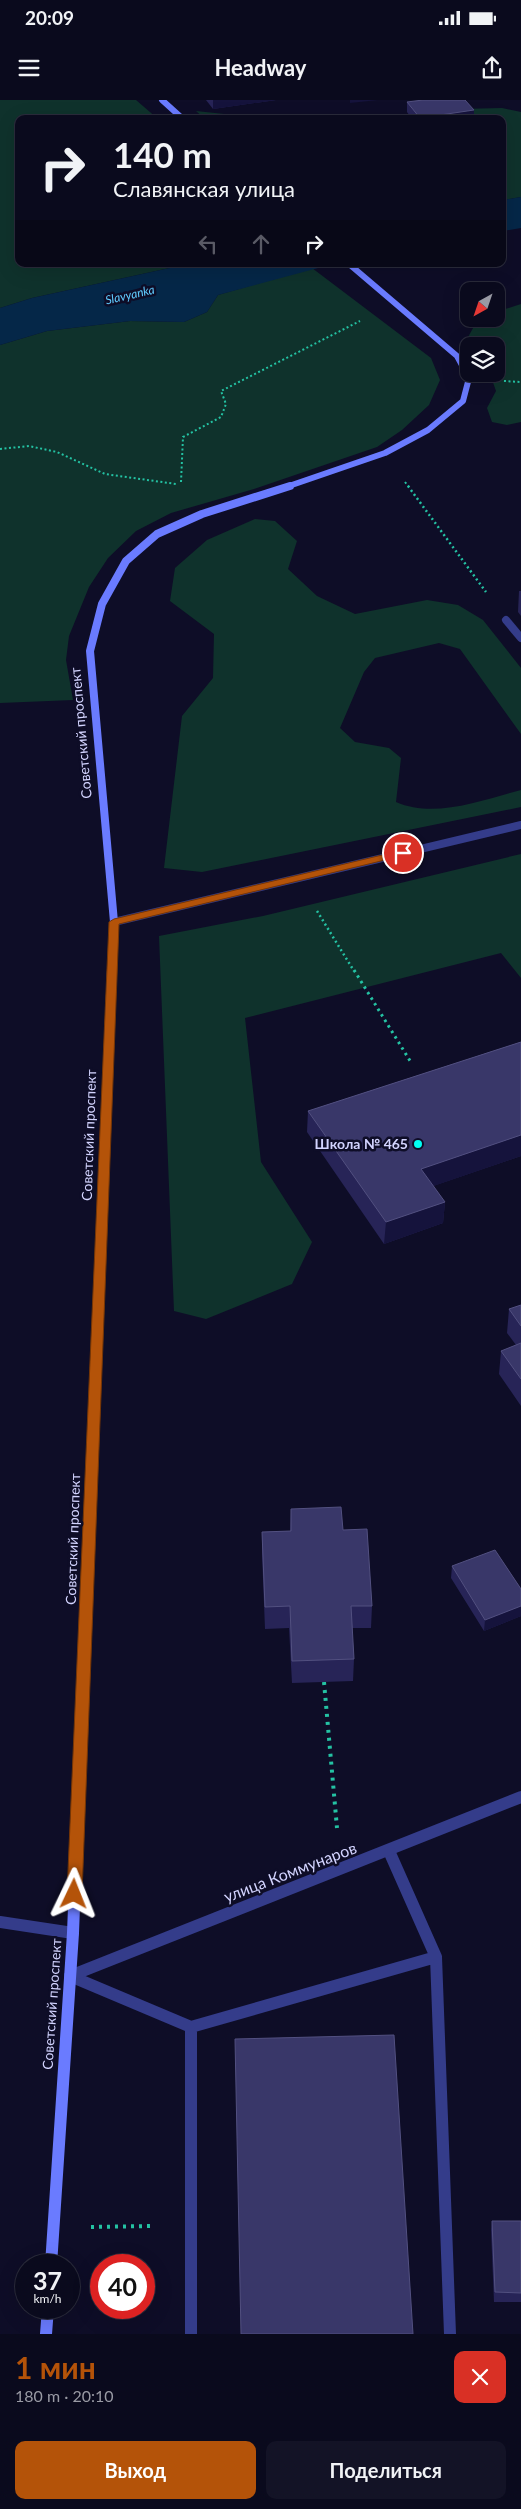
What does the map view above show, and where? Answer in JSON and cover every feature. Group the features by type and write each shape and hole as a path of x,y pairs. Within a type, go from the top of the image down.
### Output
{"street":[{"path":"162,100 179,115"},
{"name":"Советский проспект","path":"52,2254 73,1933 114,922 90,651 102,604 126,561 157,534 202,514 334,472 384,453 428,430 463,401 469,378 457,356 353,267"},
{"path":"506,620 521,638"},
{"path":"114,922 521,825"},
{"name":"улица Коммунаров","path":"70,1976 521,1798"},
{"path":"390,1851 436,1957 450,2334"},
{"path":"0,1922 73,1933"},
{"path":"70,1976 191,2027 436,1957"},
{"path":"191,2027 191,2334"},
{"path":"46,2334 47,2319"}],"path":[{"path":"0,449 29,446 57,452 105,474 181,485 183,437 221,417 226,404 221,391 396,304"},
{"path":"384,453 506,620"},
{"path":"298,878 412,1064"},
{"path":"324,1682 341,1868"},
{"path":"53,2228 192,2224"}],"green space":[{"path":"0,100 136,100 153,115 15,115 15,267 174,267 32,298 0,308"},
{"path":"502,108 521,112 521,197 506,200 506,115 437,115 460,109"},
{"path":"196,111 234,115 200,115"},
{"path":"312,268 431,358 440,380 429,405 402,430 377,447 254,489 171,513 136,531 108,558 89,587 69,636 66,660 73,700 0,703 0,345 47,331 130,321 184,322 207,312 218,295"},
{"path":"521,304 521,422 507,425 492,422 487,408 496,391 493,382 505,382 505,337 468,337 473,328 505,328 505,309"},
{"path":"255,519 275,521 297,541 288,569 317,596 355,614 427,600 458,605 483,620 521,668 521,734 460,649 439,643 375,658 364,672 340,728 355,742 389,748 401,758 396,802 426,809 442,808 475,803 521,790 521,807 202,872 164,868 182,716 213,678 214,634 170,601 175,568 207,540"},
{"path":"521,854 521,978 501,953 245,1018 261,1162 312,1242 292,1284 206,1319 174,1311 159,936 263,916"}],"water":[{"path":"521,197 521,228 506,230 506,200"},
{"name":"Slavyanka","path":"174,267 322,267 218,295 207,312 184,322 130,321 47,331 0,345 0,308 32,298"}],"building":[{"path":"465,100 474,110 440,115 418,115 407,102"},
{"name":"Школа № 465","path":"521,1042 521,1135 421,1169 445,1202 386,1222 308,1111"},
{"path":"521,1305 521,1326 509,1309"},
{"path":"521,1343 521,1379 501,1351"},
{"path":"341,1507 343,1530 367,1529 372,1606 351,1606 354,1659 292,1661 290,1606 265,1607 262,1532 291,1531 291,1509"},
{"path":"495,1550 521,1589 521,1606 485,1620 452,1566"},
{"path":"394,2035 413,2334 241,2334 235,2039"},
{"path":"492,2221 521,2221 521,2293 495,2292"}],"place":[{"name":"Школа № 465","path":"418,1144"}],"route":[{"path":"74,1894 114,922 403,853"}]}
